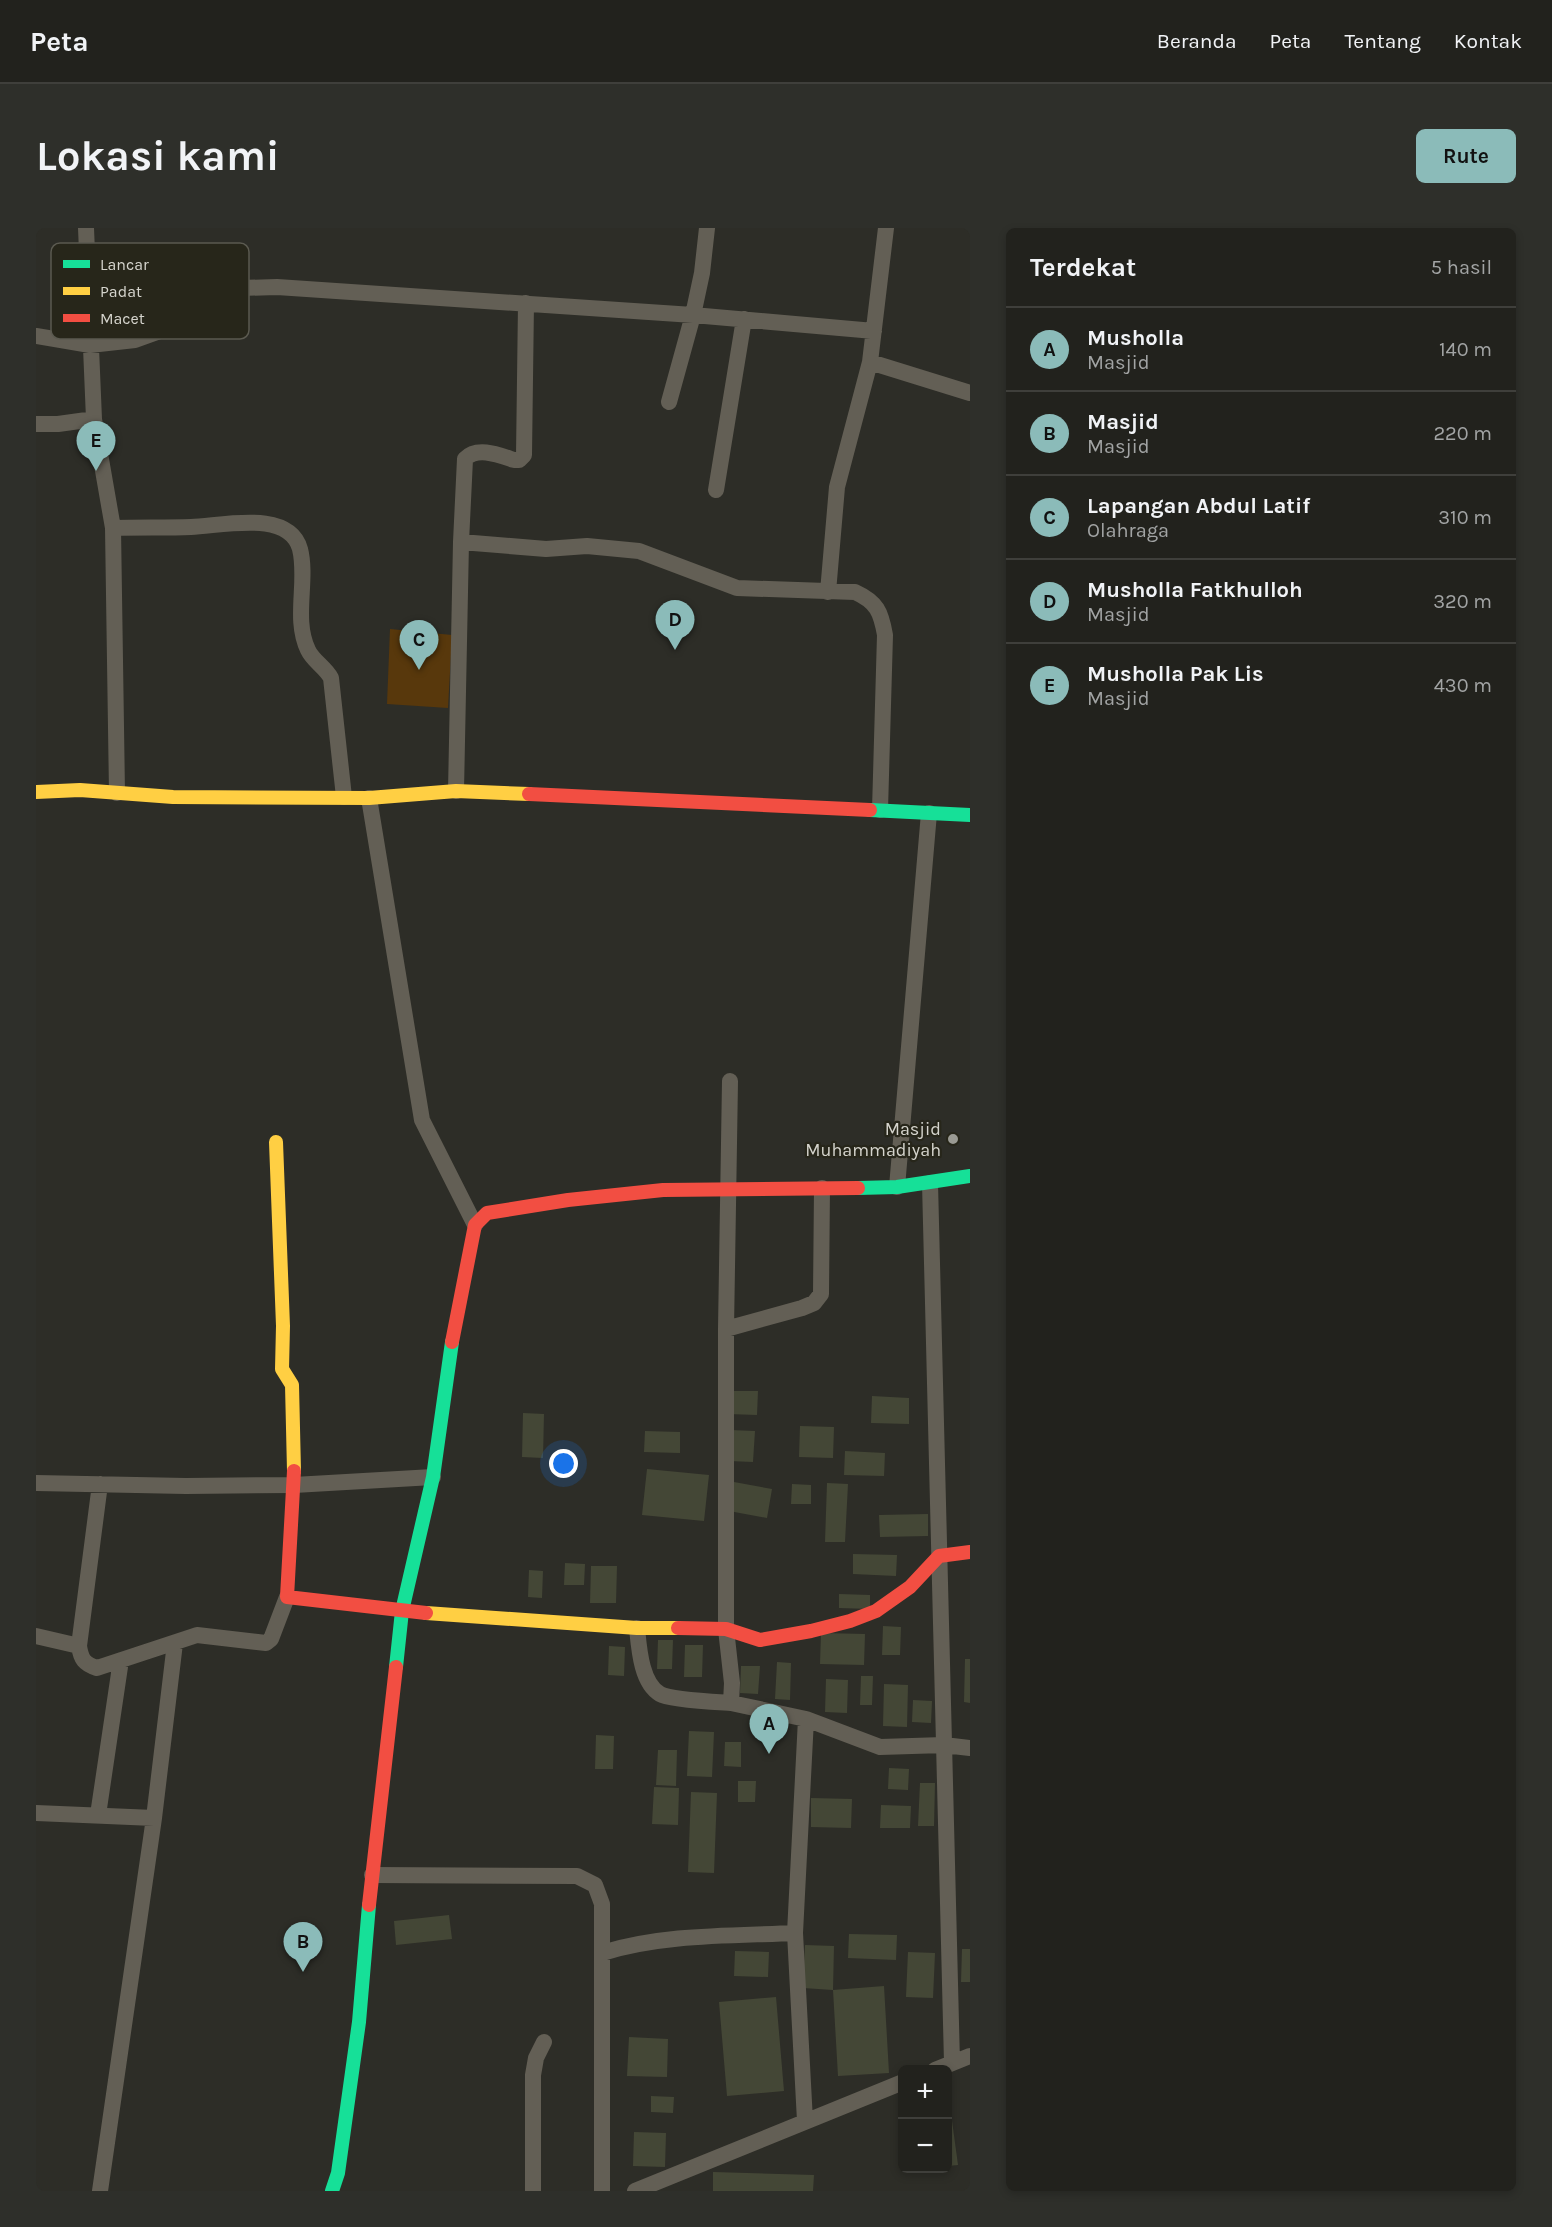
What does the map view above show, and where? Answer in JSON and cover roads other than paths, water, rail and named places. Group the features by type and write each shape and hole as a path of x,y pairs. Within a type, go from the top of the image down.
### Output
{"street":[{"path":"86,228 87,243"},
{"path":"669,402 693,315 702,273 707,228"},
{"path":"828,592 837,487 870,362 886,228"},
{"path":"249,288 277,287 526,303 874,331"},
{"path":"456,791 460,542 465,459 470,454 478,452 514,460 519,460 524,455 526,303"},
{"path":"716,490 744,319"},
{"path":"36,336 51,338"},
{"path":"54,339 90,345 138,339"},
{"path":"90,339 94,419 113,528 117,793"},
{"path":"870,362 970,393"},
{"path":"36,424 58,424 94,419"},
{"path":"113,528 194,527 247,522 282,528 295,536 300,551 302,625 308,650 327,670 331,678 344,797"},
{"path":"460,542 546,549 587,546 639,551 737,588 855,592 870,599 882,618 885,635 880,810"},
{"path":"36,792 80,790 172,797 369,798 456,791 714,801 970,815"},
{"path":"369,798 422,1120 475,1225"},
{"path":"897,1187 929,813"},
{"path":"730,1081 726,1329 726,1629 732,1683 730,1703"},
{"path":"100,1484 79,1646 81,1657 87,1665 97,1668 196,1635 266,1643 271,1639 287,1597 294,1485 292,1385 282,1369 283,1326 276,1142"},
{"path":"332,2191 339,2173 359,2022 372,1875 402,1611 433,1477 454,1329 475,1225 487,1214 568,1200 663,1190 897,1187 970,1176"},
{"path":"930,1183 952,2063"},
{"path":"726,1329 802,1308 814,1303 821,1294 822,1188"},
{"path":"36,1483 186,1486 294,1485 433,1477"},
{"path":"287,1597 402,1611 637,1628 726,1629 760,1640 811,1631 850,1621 876,1611 910,1587 939,1556 970,1552"},
{"path":"637,1628 645,1674 651,1687 661,1695 730,1703 806,1719 880,1747 944,1745 970,1748"},
{"path":"36,1636 79,1646"},
{"path":"100,2191 153,1818 175,1643"},
{"path":"98,1815 121,1660"},
{"path":"804,2121 795,1933 806,1719"},
{"path":"36,1813 153,1818"},
{"path":"372,1875 577,1876 595,1885 602,1904 602,2191"},
{"path":"602,1953 627,1946 671,1939 795,1933"},
{"path":"533,2191 533,2075 536,2058 544,2042"},
{"path":"947,2065 970,2056"},
{"path":"635,2191 898,2084"}],"place":[{"name":"Musholla Pak Lis","path":"96,471"},
{"name":"Musholla Fatkhulloh","path":"675,650"},
{"name":"Lapangan Abdul Latif","path":"419,670"},
{"name":"Masjid Muhammadiyah","path":"953,1139"},
{"name":"Musholla","path":"769,1754"},
{"name":"Masjid","path":"303,1972"}]}
